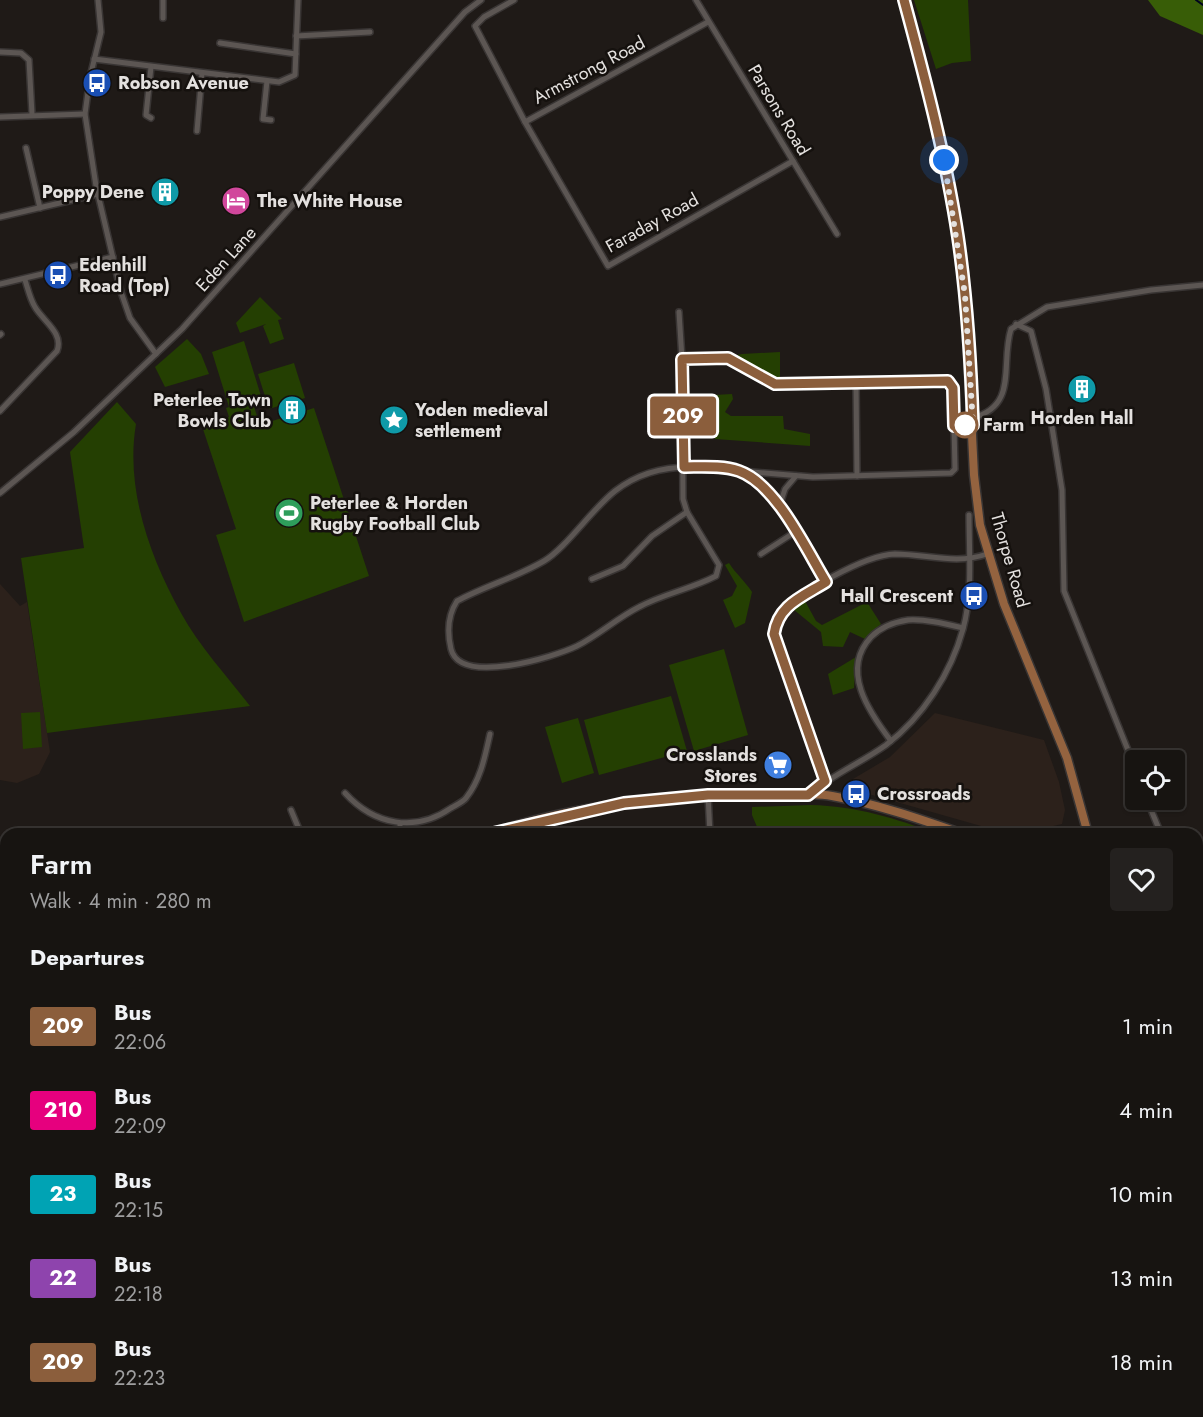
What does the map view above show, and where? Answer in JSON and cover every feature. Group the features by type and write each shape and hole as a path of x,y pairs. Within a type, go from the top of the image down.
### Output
{"main road":[{"name":"Thorpe Road","path":"904,0 940,141 958,236 965,295 976,498 987,554 1004,604 1066,758 1086,828"},
{"path":"515,828 624,803 708,795 808,795 830,796 890,809 945,828"}],"street":[{"path":"98,0 101,32 85,114 98,194 130,318 156,354"},
{"path":"163,0 163,18"},
{"path":"94,59 279,82 295,75 298,0"},
{"name":"Eden Lane","path":"0,493 74,432 156,354 233,275 471,3 481,0"},
{"name":"Armstrong Road","path":"514,0 484,17 475,26 525,122 708,22"},
{"name":"Parsons Road","path":"696,0 837,234"},
{"path":"296,36 370,32"},
{"path":"220,43 296,54"},
{"path":"0,52 21,53 29,60 32,114"},
{"path":"151,67 146,115 151,118"},
{"path":"197,131 202,73"},
{"path":"267,81 263,119 271,120"},
{"path":"0,117 32,114 85,114"},
{"name":"Faraday Road","path":"525,122 608,266 793,161"},
{"path":"26,148 40,208"},
{"path":"0,217 98,194"},
{"path":"0,284 25,280 113,257"},
{"path":"0,411 57,351 60,344 58,336 34,307 25,280"},
{"path":"954,426 973,422 988,413 1004,393 1008,340 1011,329 1016,324 1047,307 1151,290 1203,285"},
{"path":"679,312 682,359 684,467 683,499 687,512 718,565 716,576 638,607 576,646 504,667 474,667 461,664 452,652 450,640 449,614 457,601 546,560 615,490 650,471 684,467 796,476 857,476 951,473 955,468 953,388 948,381 775,384 728,358 682,359"},
{"path":"1016,324 1031,331 1046,389 1062,490 1064,591 1128,750"},
{"path":"856,383 857,476"},
{"path":"738,470 767,490 826,582"},
{"path":"779,507 785,489 796,476"},
{"path":"592,579 623,566 652,536 687,512"},
{"name":"Thorpe Road","path":"808,795 825,781 855,766 891,741 914,718 940,685 963,628 969,515"},
{"path":"761,554 795,532"},
{"path":"825,781 774,634 776,620 786,607 826,582 874,557 895,554 968,561 987,554"},
{"path":"891,741 866,705 859,684 857,665 864,645 876,632 890,624 910,620 932,621 963,628"},
{"path":"345,793 356,805 400,824 436,818 465,799 483,770 490,734"},
{"path":"708,795 710,828"},
{"path":"291,810 298,828"},
{"path":"1151,810 1159,828"}],"shaded area":[{"path":"0,584 20,606 27,602 50,752 39,774 17,783 0,780"},
{"path":"935,713 1044,740 1059,782 1065,810 1062,824 1045,828 990,828 851,789 853,779 890,757"}],"green space":[{"path":"914,0 968,0 971,61 952,63 936,69"},
{"path":"1148,0 1203,0 1203,35 1160,16"},
{"path":"260,297 282,319 278,320 284,339 270,344 263,326 266,324 240,333 236,323"},
{"path":"187,339 201,354 209,374 165,387 155,367"},
{"name":"Peterlee & Horden Rugby Football Club","path":"244,341 261,396 252,400 257,416 265,414 269,422 314,408 369,576 244,622 216,535 236,529 202,426 229,417 226,408 229,407 212,352"},
{"path":"780,352 780,381 737,355 742,354"},
{"path":"294,363 305,398 269,409 258,374"},
{"path":"732,394 733,399 725,412 731,416 783,416 784,429 810,434 810,446 715,439 714,395"},
{"path":"117,402 136,424 134,473 137,498 159,569 188,625 250,706 47,733 21,558 84,548 70,452"},
{"path":"729,563 752,592 745,623 735,628 723,600 732,596 737,586 725,565"},
{"path":"805,601 816,621 822,625 867,602 881,624 865,639 850,632 843,647 823,646 821,632 793,609"},
{"path":"724,649 748,735 694,751 669,665"},
{"path":"856,657 854,688 833,695 828,674"},
{"path":"671,696 687,751 599,775 584,720"},
{"path":"40,712 42,747 23,749 21,713"},
{"path":"578,718 594,773 562,783 545,727"},
{"path":"828,806 875,814 920,828 757,828 752,815 752,807"}],"waterway":[{"path":"1196,0 1203,5"}],"bus line":[{"name":"209","path":"510,828 624,803 666,798 708,795 808,795 825,781 774,634 776,620 786,607 826,582 779,507 767,490 754,479 738,470 684,467 682,359 728,358 767,382 775,384 948,381 953,388 954,426 973,425 965,295 958,236 940,141 904,0"}],"place":[{"name":"Robson Avenue","path":"97,83"},
{"name":"Poppy Dene","path":"165,192"},
{"name":"The White House","path":"236,201"},
{"name":"Edenhill Road (Top)","path":"58,275"},
{"name":"Horden Hall","path":"1082,389"},
{"name":"Peterlee Town Bowls Club","path":"292,410"},
{"name":"Yoden medieval settlement","path":"394,420"},
{"name":"Farm","path":"965,425"},
{"name":"Peterlee & Horden Rugby Football Club","path":"289,513"},
{"name":"Hall Crescent","path":"974,596"},
{"name":"Crosslands Stores","path":"778,765"},
{"name":"Crossroads","path":"856,794"}],"route":[{"path":"944,160 958,236 965,295 973,425 965,425"}]}
